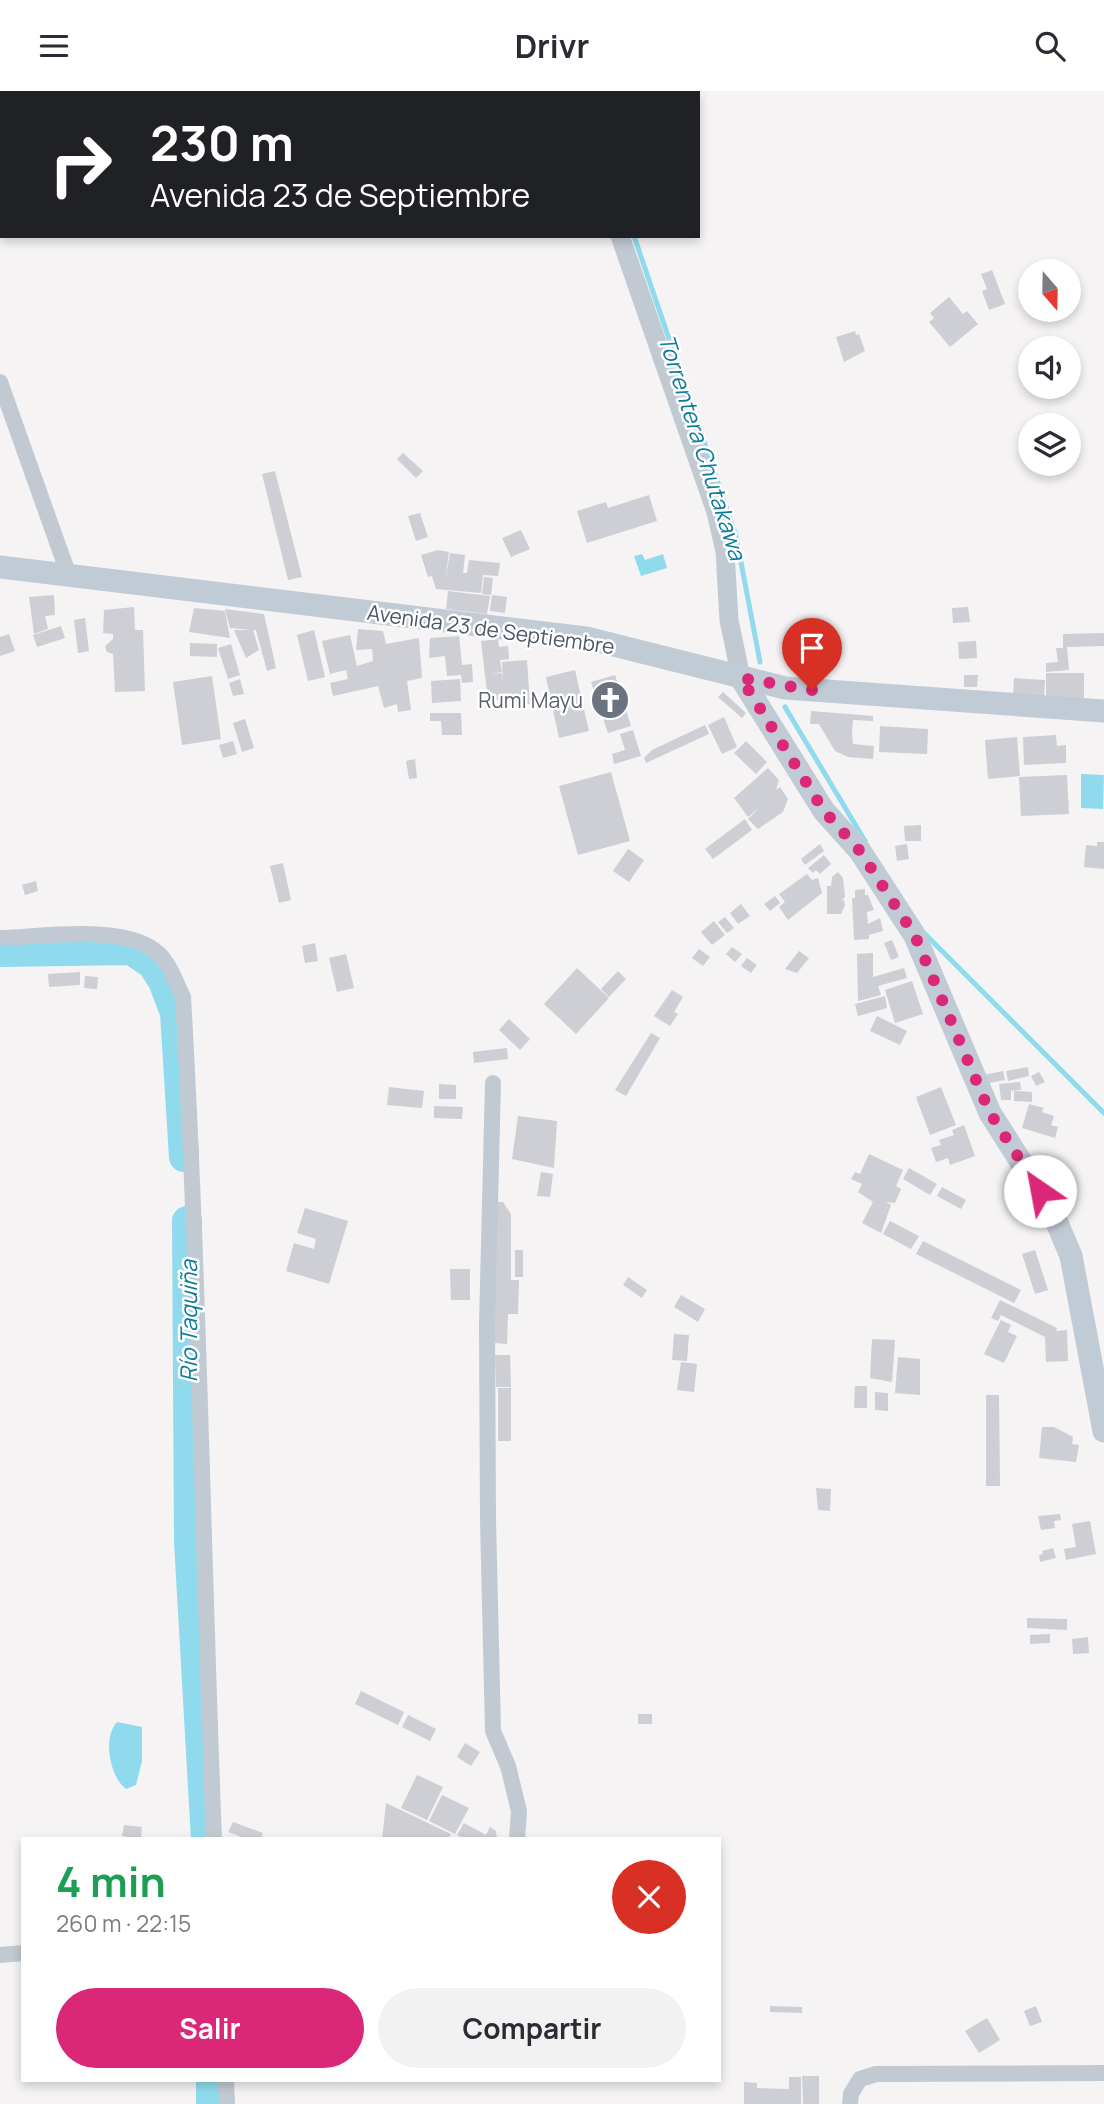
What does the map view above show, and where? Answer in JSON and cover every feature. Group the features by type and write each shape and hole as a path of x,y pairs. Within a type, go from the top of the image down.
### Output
{"main road":[{"name":"Avenida 23 de Septiembre","path":"0,567 68,573 586,638 749,681 786,688 1104,711"},
{"path":"749,681 824,811 860,851 915,936 990,1113 1052,1211 1071,1256 1104,1431"}],"street":[{"path":"621,238 716,512 725,551 729,620 749,681"},
{"path":"0,381 68,573"},
{"path":"0,938 112,935 145,944 166,962 183,997 197,1237 202,1546 214,1837"},
{"path":"493,1083 487,1324 493,1731 508,1766 519,1811 517,1837"},
{"path":"0,1955 21,1953"},
{"path":"850,2104 850,2094 860,2079 876,2074 1104,2073"},
{"path":"226,2082 227,2104"}],"water":[{"path":"642,554 645,560 663,554 667,568 641,576 634,556"},
{"path":"1081,774 1104,775 1103,809 1081,808"},
{"path":"117,1722 142,1727 142,1761 136,1785 126,1789 116,1776 110,1757 110,1738"}],"building":[{"path":"992,270 1005,304 989,310 982,291 987,289 981,274"},
{"path":"949,297 963,314 967,311 978,324 950,347 929,322 934,318 930,313"},
{"path":"855,331 856,335 859,334 865,351 844,362 836,337"},
{"path":"403,453 423,471 416,478 397,459"},
{"path":"275,471 302,577 288,580 262,474"},
{"path":"649,495 657,521 587,543 577,511 606,502 608,508"},
{"path":"420,513 428,537 416,541 408,516"},
{"path":"521,530 530,549 511,557 502,538"},
{"path":"438,550 449,552 445,582 450,553 465,555 463,573 467,573 469,560 500,563 498,576 483,575 481,593 436,589 432,576 428,577 421,555"},
{"path":"484,577 493,578 491,595 482,594"},
{"path":"448,591 490,596 487,614 446,609"},
{"path":"54,595 55,615 45,616 48,629 34,634 29,597"},
{"path":"492,595 507,597 505,613 490,611"},
{"path":"134,607 135,630 143,630 145,691 115,692 113,654 107,652 105,646 113,639 113,634 103,633 104,610"},
{"path":"968,607 970,622 953,623 952,608"},
{"path":"194,608 225,611 230,638 189,632"},
{"path":"225,609 264,614 276,668 267,671 256,630 253,630 259,650 246,658 234,630 251,630 230,628"},
{"path":"85,618 89,651 78,653 74,620"},
{"path":"61,626 65,638 37,647 33,635"},
{"path":"358,629 383,631 386,644 419,638 422,678 407,681 411,710 398,712 397,704 384,708 378,686 333,696 330,683 348,679 346,670 330,674 322,641 350,635 357,666 373,661 372,649 356,650"},
{"path":"314,630 325,677 308,681 297,635"},
{"path":"1104,633 1104,646 1067,647 1069,670 1046,672 1046,663 1058,662 1056,648 1063,648 1063,634"},
{"path":"9,634 15,651 0,656 0,637"},
{"path":"459,636 462,665 472,664 473,682 462,683 461,675 447,676 445,656 429,658 430,638"},
{"path":"498,639 499,647 508,646 509,659 500,660 502,672 490,674 502,673 503,682 502,662 527,660 530,704 505,706 505,699 488,701 481,641"},
{"path":"976,641 977,658 959,659 958,642"},
{"path":"190,643 217,644 217,657 190,656"},
{"path":"231,644 240,675 228,679 218,648"},
{"path":"575,670 589,731 559,738 546,677"},
{"path":"1046,673 1084,673 1084,698 1046,698"},
{"path":"615,675 631,726 608,733 591,682"},
{"path":"964,675 978,675 977,687 964,687"},
{"path":"212,676 221,739 182,745 173,682"},
{"path":"1014,678 1045,680 1044,697 1013,696"},
{"path":"240,679 244,694 233,696 229,683"},
{"path":"460,679 461,701 432,703 431,681"},
{"path":"723,692 746,713 742,718 718,697"},
{"path":"811,711 873,716 873,721 853,720 852,733 853,744 874,746 873,759 848,757 835,751 819,724 810,724"},
{"path":"430,713 461,713 462,735 442,735 441,721 430,721"},
{"path":"724,717 737,747 722,754 708,725"},
{"path":"245,719 254,748 242,752 233,723"},
{"path":"705,725 709,734 646,763 644,758 652,750"},
{"path":"880,726 928,729 927,754 879,752"},
{"path":"633,730 641,756 614,764 612,754 625,750 620,734"},
{"path":"1056,735 1057,746 1066,745 1066,763 1024,765 1023,737"},
{"path":"1017,737 1020,776 988,779 985,740"},
{"path":"233,741 237,754 223,758 219,745"},
{"path":"746,741 767,762 756,774 734,753"},
{"path":"415,759 417,778 409,779 406,761"},
{"path":"768,768 779,780 776,790 780,787 788,799 783,812 758,829 748,819 759,808 748,817 734,798"},
{"path":"611,772 630,841 578,855 559,786"},
{"path":"1067,775 1069,814 1021,816 1019,777"},
{"path":"745,819 752,830 713,859 705,849"},
{"path":"921,825 921,841 905,841 904,826"},
{"path":"1097,842 1104,842 1104,869 1084,867 1086,845 1097,846"},
{"path":"820,844 824,851 805,865 801,859"},
{"path":"907,844 909,859 897,861 895,846"},
{"path":"628,849 644,860 629,882 613,871"},
{"path":"824,855 831,864 820,874 816,870 813,873 808,868"},
{"path":"283,863 291,900 279,903 270,866"},
{"path":"838,872 843,878 845,897 841,901 844,900 845,905 841,914 827,914 827,886 831,886 832,877"},
{"path":"807,874 812,880 818,878 822,893 788,920 779,907 785,902 779,894"},
{"path":"36,881 38,891 25,895 22,885"},
{"path":"865,889 865,895 868,895 874,910 867,912 868,924 880,918 883,931 869,935 869,939 854,940 852,898 855,898 855,890"},
{"path":"775,896 780,903 770,911 764,904"},
{"path":"741,904 750,916 738,924 730,913"},
{"path":"725,917 734,928 727,933 718,922"},
{"path":"714,921 725,935 712,945 701,932"},
{"path":"892,940 899,957 891,960 884,943"},
{"path":"315,943 318,961 305,963 302,946"},
{"path":"732,947 742,954 735,962 726,954"},
{"path":"699,949 710,957 703,966 692,958"},
{"path":"799,951 809,958 797,973 785,969"},
{"path":"873,953 873,977 904,968 907,978 878,986 881,995 858,1001 857,954"},
{"path":"346,954 354,988 337,992 329,958"},
{"path":"747,958 757,965 751,973 741,966"},
{"path":"577,968 609,998 576,1034 544,1004"},
{"path":"618,971 626,979 609,997 601,989"},
{"path":"80,972 80,985 49,987 48,974"},
{"path":"85,976 98,977 97,989 84,988"},
{"path":"912,981 923,1014 895,1023 885,990"},
{"path":"672,990 683,997 674,1012 678,1014 670,1026 654,1016"},
{"path":"885,996 887,1008 858,1016 855,1004"},
{"path":"877,1016 907,1031 900,1045 870,1031"},
{"path":"509,1019 530,1039 520,1050 499,1030"},
{"path":"651,1033 660,1038 626,1096 615,1090"},
{"path":"507,1048 508,1059 474,1063 473,1052"},
{"path":"1028,1067 1029,1076 1008,1081 1006,1071"},
{"path":"1003,1071 1005,1080 985,1084 983,1075"},
{"path":"1039,1072 1045,1082 1036,1086 1031,1076"},
{"path":"1020,1082 1021,1090 1007,1091 1011,1091 1011,1100 1001,1100 999,1084"},
{"path":"439,1084 456,1085 456,1099 439,1099"},
{"path":"389,1087 424,1091 422,1108 387,1105"},
{"path":"941,1087 956,1125 930,1135 916,1097"},
{"path":"1014,1091 1032,1092 1032,1102 1014,1101"},
{"path":"1029,1104 1044,1108 1042,1112 1054,1116 1051,1125 1058,1127 1055,1138 1022,1128"},
{"path":"434,1106 463,1107 462,1119 434,1118"},
{"path":"518,1116 557,1121 554,1168 512,1159"},
{"path":"964,1125 975,1156 950,1165 948,1158 936,1162 931,1148 941,1145 939,1140 954,1135 952,1130"},
{"path":"869,1154 903,1170 896,1186 901,1189 895,1203 886,1202 891,1205 881,1233 862,1223 873,1202 858,1192 862,1184 851,1179 855,1172 860,1174"},
{"path":"909,1168 937,1184 930,1195 903,1179"},
{"path":"541,1172 553,1174 550,1197 537,1196"},
{"path":"942,1187 966,1200 961,1209 937,1196"},
{"path":"494,1202 503,1202 511,1214 511,1280 519,1280 518,1314 508,1314 507,1344 495,1343"},
{"path":"305,1208 348,1221 329,1284 286,1271 294,1243 314,1249 316,1239 297,1233"},
{"path":"890,1221 919,1236 911,1249 883,1234"},
{"path":"923,1241 1021,1290 1014,1303 916,1254"},
{"path":"515,1250 523,1250 523,1277 515,1277"},
{"path":"1035,1250 1048,1290 1035,1294 1022,1254"},
{"path":"450,1269 470,1269 470,1300 451,1300"},
{"path":"628,1277 647,1290 642,1298 623,1285"},
{"path":"681,1295 705,1309 698,1322 674,1307"},
{"path":"1000,1300 1057,1328 1056,1331 1067,1330 1068,1361 1046,1362 1045,1337 1001,1315 998,1321 991,1318"},
{"path":"1001,1320 1011,1325 1008,1332 1017,1336 1004,1363 984,1354"},
{"path":"674,1334 689,1335 687,1361 672,1360"},
{"path":"872,1339 895,1340 892,1382 870,1378"},
{"path":"495,1355 510,1355 511,1387 496,1387"},
{"path":"898,1357 920,1359 920,1395 895,1393"},
{"path":"681,1362 697,1364 694,1392 677,1390"},
{"path":"855,1386 867,1386 867,1408 854,1408"},
{"path":"498,1388 511,1388 511,1441 498,1441"},
{"path":"875,1392 888,1393 888,1411 875,1410"},
{"path":"986,1395 999,1395 1000,1486 986,1486"},
{"path":"1042,1427 1054,1427 1073,1437 1072,1444 1079,1445 1076,1462 1039,1458"},
{"path":"816,1488 831,1489 830,1511 818,1510"},
{"path":"1060,1514 1061,1520 1054,1521 1055,1528 1041,1530 1038,1516"},
{"path":"1090,1521 1096,1554 1066,1560 1064,1549 1076,1547 1072,1524"},
{"path":"1053,1548 1056,1558 1040,1562 1039,1555 1043,1554 1042,1551"},
{"path":"1027,1618 1067,1619 1067,1630 1027,1628"},
{"path":"1050,1634 1050,1643 1030,1644 1030,1635"},
{"path":"1088,1637 1089,1653 1073,1654 1072,1639"},
{"path":"361,1691 404,1712 398,1725 355,1704"},
{"path":"638,1714 652,1714 652,1724 638,1724"},
{"path":"408,1715 436,1729 430,1741 402,1727"},
{"path":"465,1743 480,1752 471,1766 457,1757"},
{"path":"417,1775 443,1787 427,1820 401,1808"},
{"path":"442,1795 469,1808 455,1834 429,1821"},
{"path":"386,1803 451,1834 449,1837 382,1837"},
{"path":"233,1822 263,1833 262,1837 242,1837 228,1832"},
{"path":"464,1823 486,1835 490,1827 496,1831 497,1837 461,1837 457,1835"},
{"path":"124,1825 142,1827 141,1837 122,1836"},
{"path":"770,2006 802,2007 802,2013 770,2012"},
{"path":"1036,2006 1042,2022 1030,2026 1024,2011"},
{"path":"987,2018 1000,2040 979,2053 965,2031"},
{"path":"802,2076 819,2076 819,2104 803,2104"},
{"path":"789,2077 801,2077 801,2104 744,2104 744,2082 757,2083 757,2088 789,2089"}],"waterway":[{"name":"Torrentera Chutakawa","path":"635,238 736,536 760,662"},
{"name":"Torrentera Chutakawa","path":"785,707 865,841"},
{"name":"Torrentera Chutakawa","path":"925,934 1104,1113"},
{"name":"Río Taquiña","path":"0,952 131,950 152,964 163,981 175,1013 184,1157"},
{"name":"Río Taquiña","path":"187,1221 189,1542 206,1837"},
{"name":"Río Taquiña","path":"211,2082 211,2104"}],"place":[{"name":"Rumi Mayu","path":"610,700"}],"route":[{"path":"812,690 786,688 741,678 824,811 860,851 915,936 966,1062 990,1113 1040,1191"}]}
